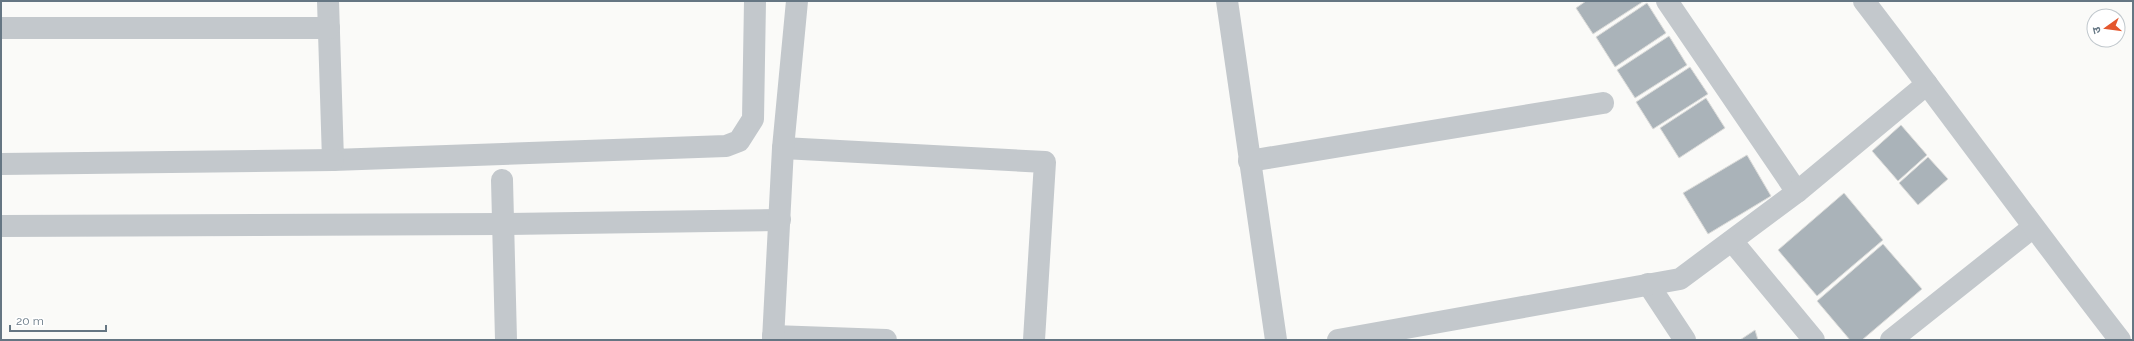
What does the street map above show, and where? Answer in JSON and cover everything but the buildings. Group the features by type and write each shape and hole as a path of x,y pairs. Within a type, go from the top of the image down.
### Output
{"street":[{"path":"328,1 333,160"},
{"path":"1,164 333,160 726,146 739,141 753,118 755,1"},
{"path":"797,1 783,148 773,338 886,340"},
{"path":"1227,1 1276,340"},
{"path":"1667,1 1797,192"},
{"path":"1864,1 1927,84 2032,228 2120,340"},
{"path":"1,28 329,28"},
{"path":"1345,339 1680,279 1797,192 1927,84"},
{"path":"1249,161 1603,103"},
{"path":"783,148 1045,162 1034,340"},
{"path":"502,180 506,340"},
{"path":"1,226 502,224 780,220"},
{"path":"1891,340 2032,228"},
{"path":"1732,241 1814,340"},
{"path":"1648,284 1685,340"}]}
